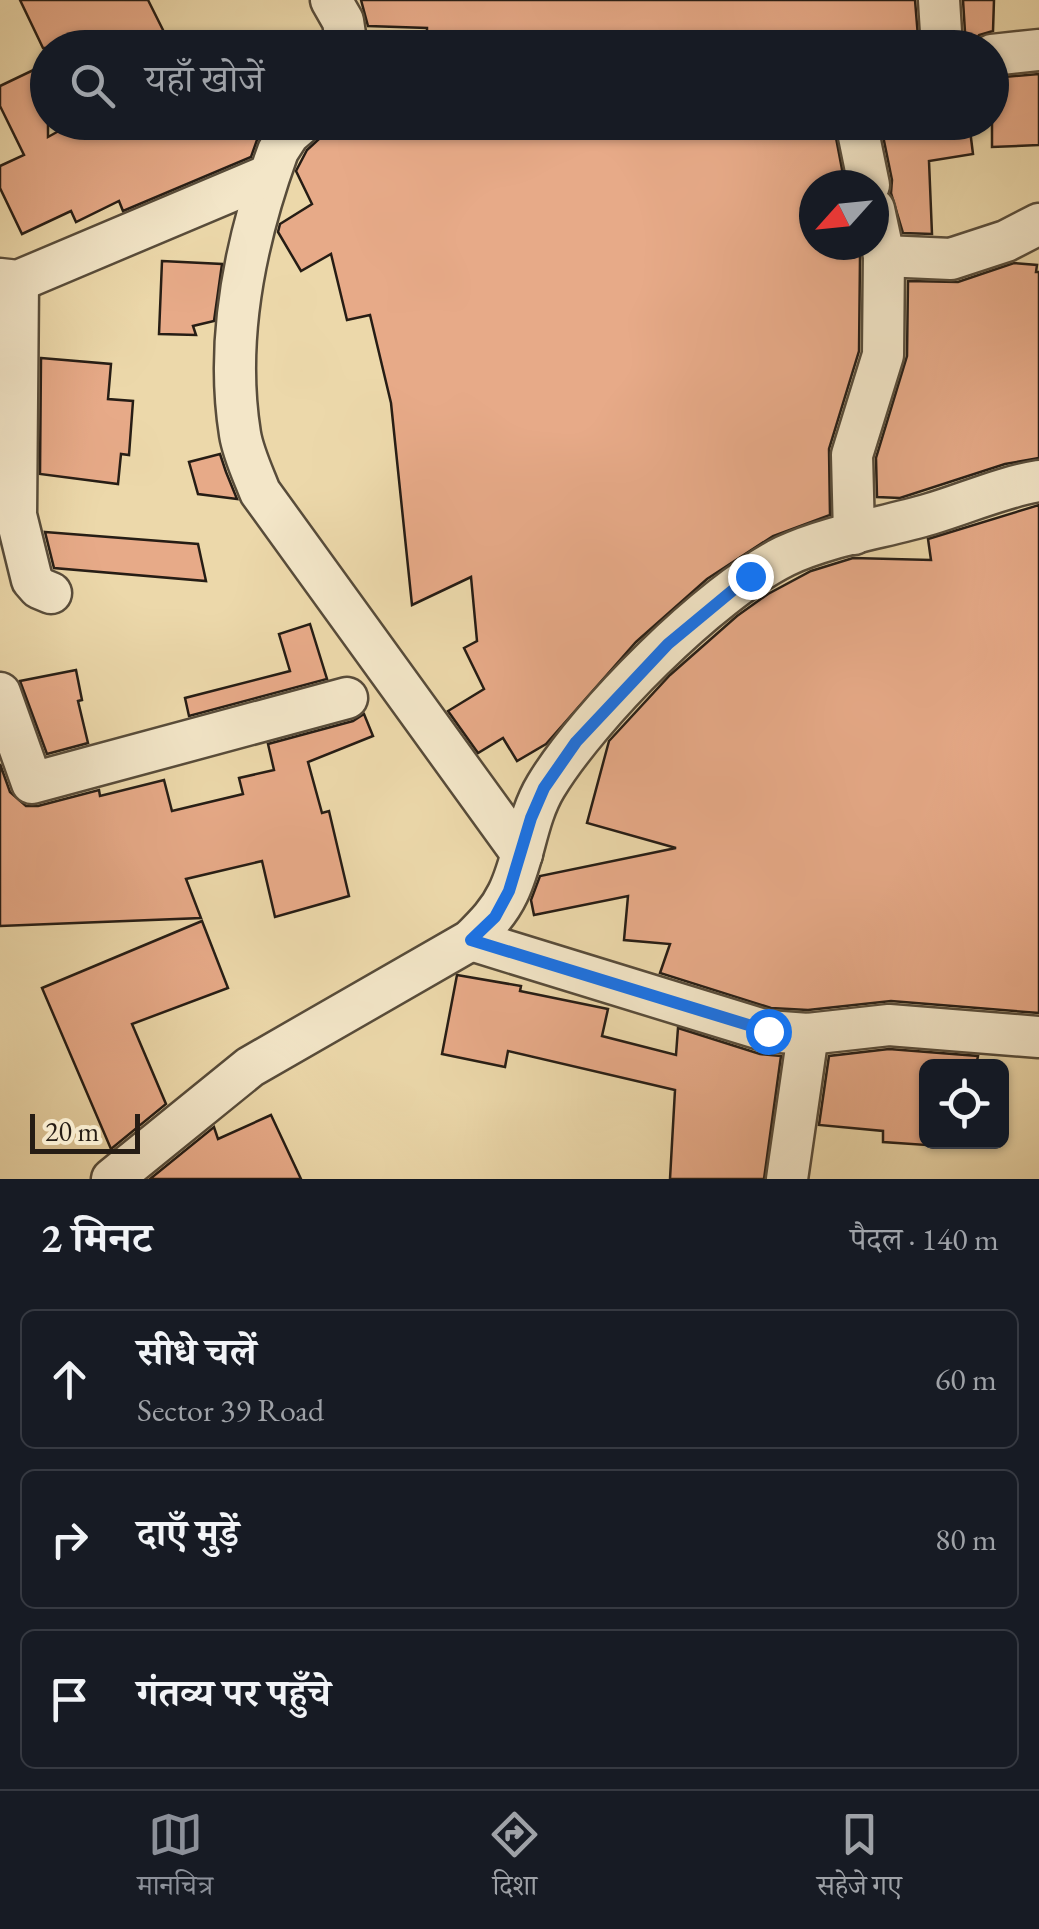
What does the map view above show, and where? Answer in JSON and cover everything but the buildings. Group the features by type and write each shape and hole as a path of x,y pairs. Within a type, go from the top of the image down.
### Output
{"street":[{"path":"331,0 345,30"},
{"path":"939,0 941,30"},
{"path":"1009,54 1039,50"},
{"path":"286,140 269,175 241,289 236,380 240,437 260,492 522,854"},
{"path":"860,140 866,170"},
{"path":"52,592 39,588 32,580 16,515 9,280 269,175"},
{"path":"889,256 951,259 1006,241 1039,224"},
{"path":"854,534 852,455 884,354 884,260"},
{"path":"112,1179 250,1067 471,940 495,917 509,891 544,788 576,742 668,644 750,576 787,555 1039,481"},
{"path":"0,693 32,783 347,698"},
{"path":"471,940 768,1031 808,1034 889,1024 1039,1037"},
{"path":"787,1179 808,1034"}],"route":[{"path":"750,576 668,644 576,742 544,788 509,891 495,917 471,940 768,1031"}]}
